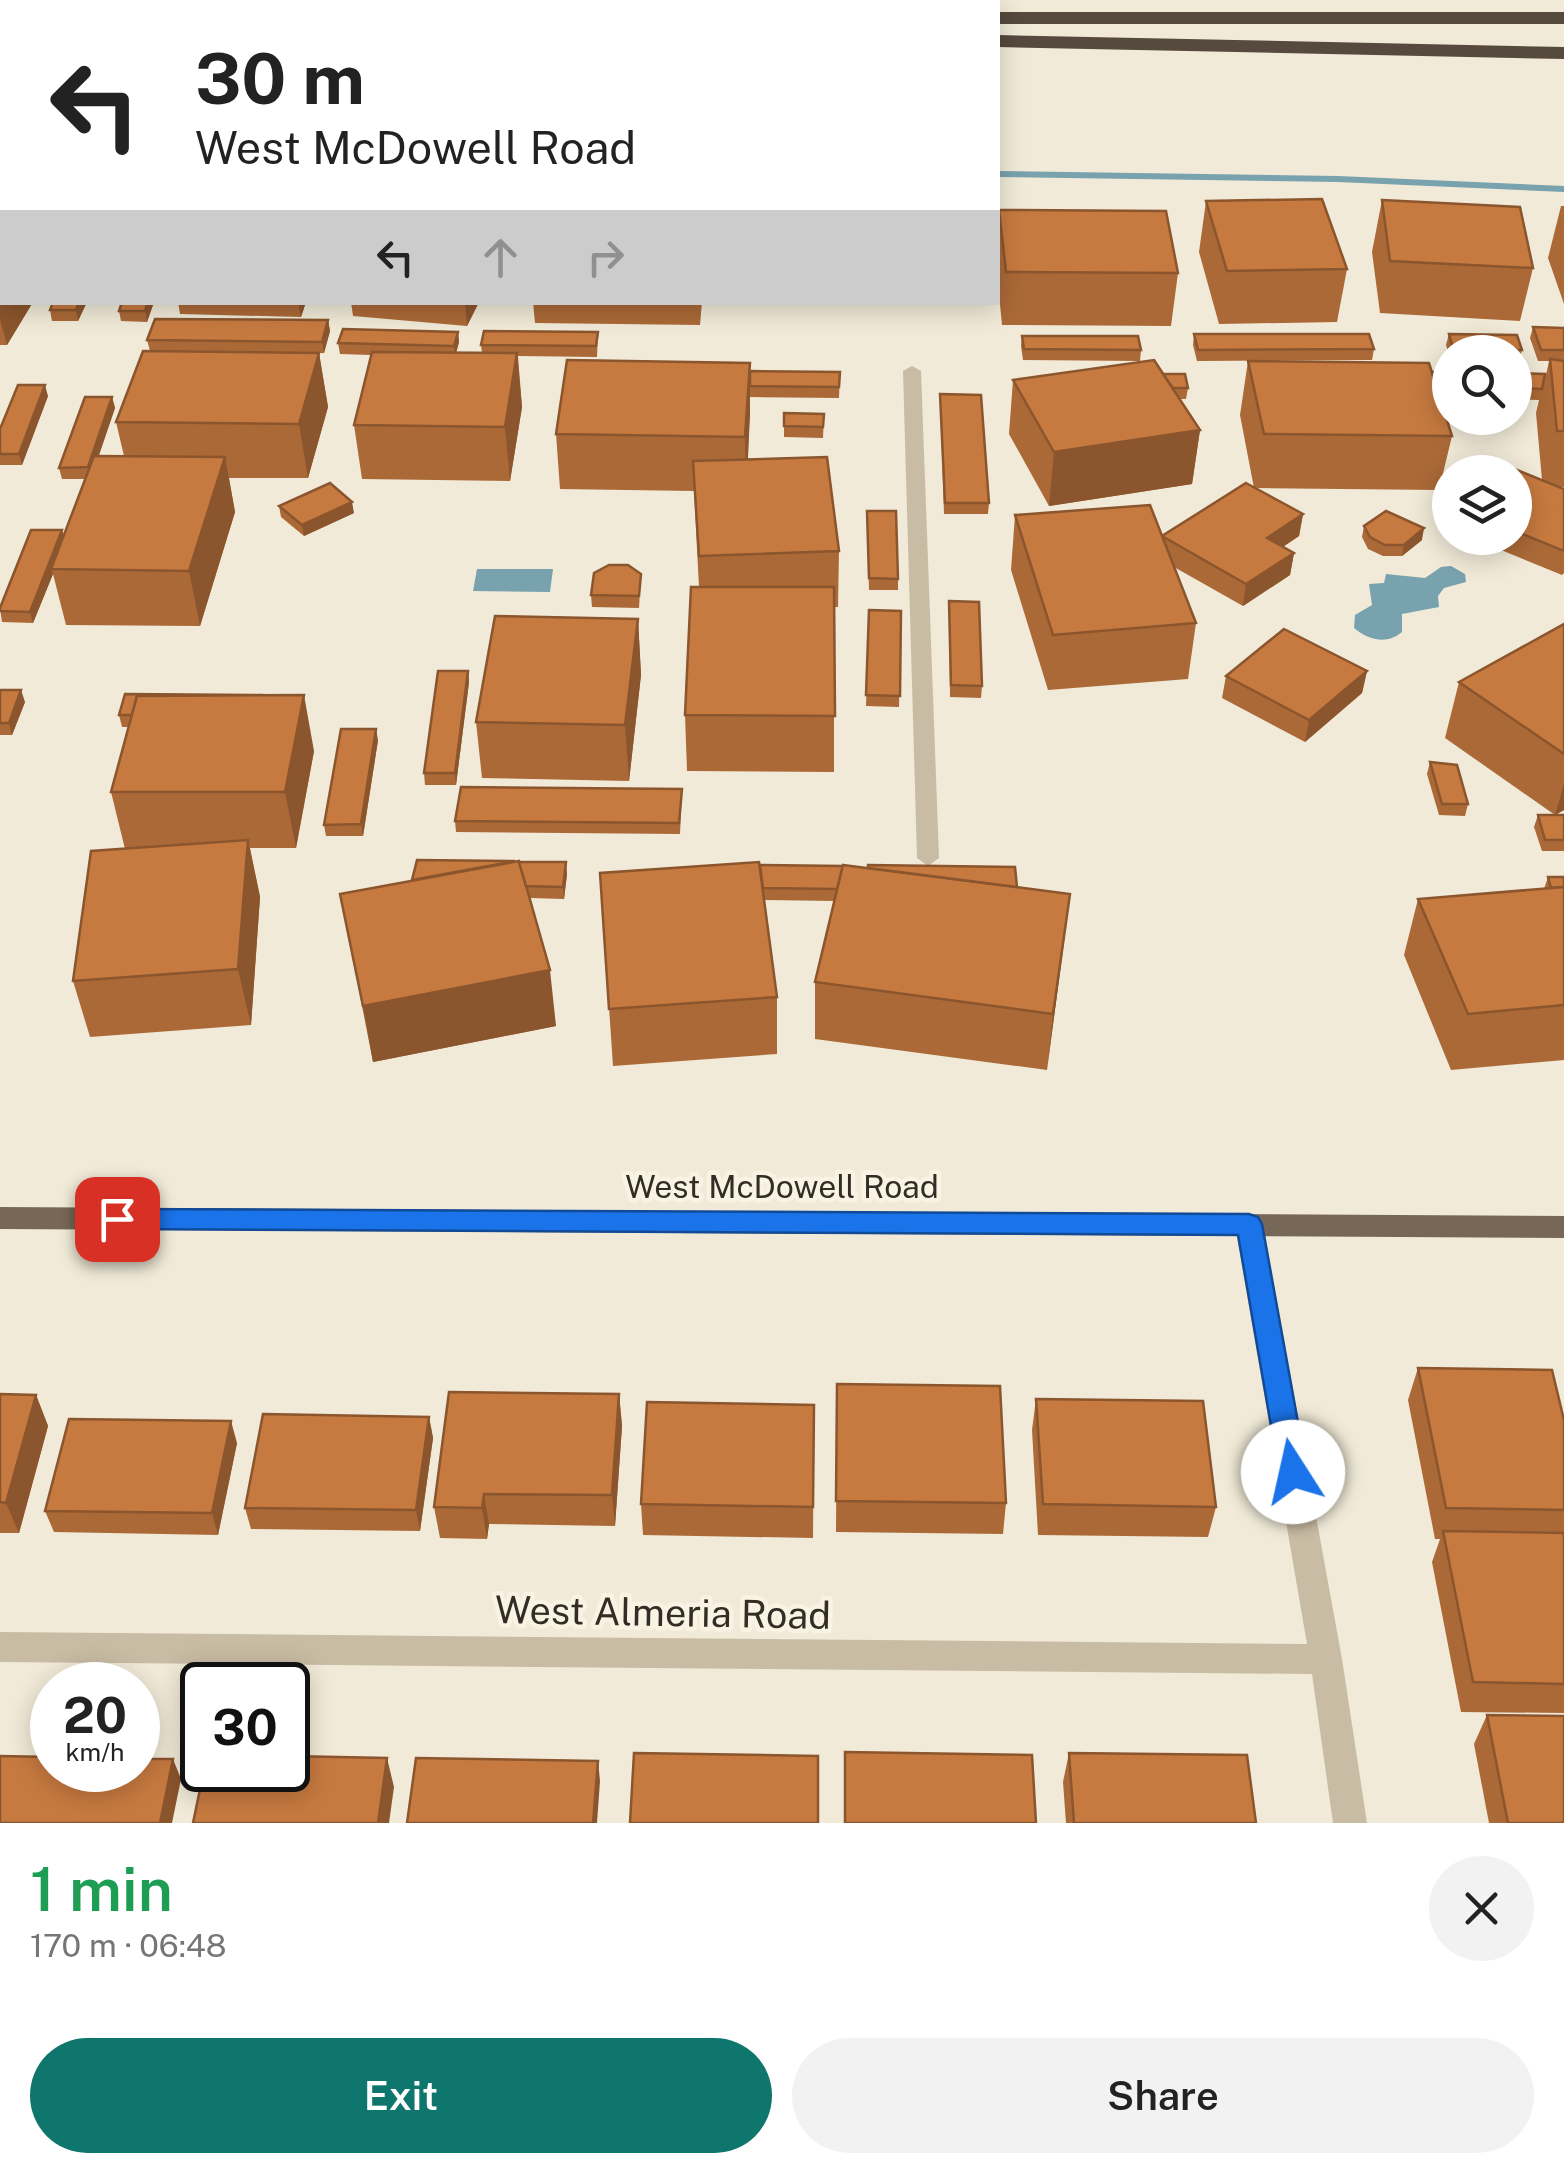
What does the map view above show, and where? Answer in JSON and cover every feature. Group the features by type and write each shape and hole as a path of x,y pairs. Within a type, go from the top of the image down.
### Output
{"highway":[{"path":"1000,18 1564,18"},
{"path":"1000,41 1564,53"}],"main road":[{"name":"West McDowell Road","path":"0,1218 1564,1227"}],"street":[{"path":"1249,1224 1326,1659 1350,1823"},
{"name":"West Almeria Road","path":"0,1647 1326,1659"}],"lane":[{"path":"912,371 928,858"}],"water":[{"path":"1451,566 1465,574 1466,582 1444,588 1438,596 1439,607 1402,614 1402,632 1396,636 1378,639 1354,628 1355,615 1372,605 1369,584 1384,583 1386,574 1425,578 1441,567"},
{"path":"477,569 553,569 550,592 473,591"}],"building":[{"path":"1322,199 1347,269 1227,271 1206,201"},
{"path":"1382,200 1520,207 1533,268 1390,261"},
{"path":"1000,210 1166,211 1178,273 1006,272"},
{"path":"52,305 78,305 76,310 50,310"},
{"path":"121,305 147,305 145,311 119,311"},
{"path":"155,319 328,320 322,342 147,340"},
{"path":"1533,327 1564,328 1564,350 1541,350"},
{"path":"343,329 458,332 454,346 338,343"},
{"path":"484,331 598,332 596,346 481,345"},
{"path":"1194,334 1369,334 1374,349 1198,350"},
{"path":"1022,336 1138,336 1141,350 1024,349"},
{"path":"143,351 319,353 299,424 116,422"},
{"path":"372,352 517,353 505,427 354,425"},
{"path":"1550,359 1564,361 1564,431 1557,431"},
{"path":"567,360 750,363 745,437 556,434"},
{"path":"1154,360 1200,430 1054,452 1013,380"},
{"path":"1248,361 1429,363 1432,435 1452,436 1264,434"},
{"path":"750,371 840,372 839,387 750,386"},
{"path":"1163,374 1185,374 1188,388 1173,388"},
{"path":"1532,374 1545,374 1542,389 1532,389"},
{"path":"18,385 45,385 19,454 0,454 0,429"},
{"path":"940,394 981,395 989,503 945,503"},
{"path":"85,397 112,397 88,467 59,468"},
{"path":"784,413 824,414 823,427 784,426"},
{"path":"94,456 225,457 189,571 51,569"},
{"path":"827,457 839,551 699,556 693,461"},
{"path":"1532,476 1564,489 1564,551 1532,538"},
{"path":"330,483 352,502 302,525 279,506"},
{"path":"1246,483 1303,514 1267,538 1294,553 1246,584 1162,536"},
{"path":"1150,505 1196,623 1053,635 1015,515"},
{"path":"867,511 896,511 898,579 869,578"},
{"path":"1386,511 1424,528 1404,545 1385,545 1370,537 1364,526"},
{"path":"31,530 62,530 30,612 0,611 0,608"},
{"path":"609,565 628,565 641,574 639,596 591,595 594,573"},
{"path":"691,587 834,587 835,716 685,715"},
{"path":"949,601 979,602 982,686 951,685"},
{"path":"869,610 901,611 900,696 866,695"},
{"path":"495,616 638,619 625,725 476,722"},
{"path":"1564,624 1564,754 1459,682"},
{"path":"1284,629 1367,671 1309,720 1226,676"},
{"path":"438,671 468,671 455,773 424,773"},
{"path":"0,690 21,690 9,723 0,723"},
{"path":"125,694 263,695 137,696 132,715 119,715"},
{"path":"304,695 285,792 111,792 137,696"},
{"path":"341,729 376,729 361,824 324,825"},
{"path":"1430,762 1457,765 1468,804 1442,804"},
{"path":"461,787 682,789 679,823 455,821"},
{"path":"1538,815 1564,815 1564,840 1545,840"},
{"path":"248,840 238,969 73,981 91,851"},
{"path":"417,860 515,861 412,880"},
{"path":"519,861 550,970 363,1006 340,894"},
{"path":"519,862 566,862 563,887 526,886"},
{"path":"759,862 777,997 609,1009 600,873"},
{"path":"760,865 843,866 837,889 763,888"},
{"path":"843,865 1070,894 1053,1014 815,982"},
{"path":"1015,867 1017,887 868,868"},
{"path":"1548,877 1564,877 1564,887 1551,888"},
{"path":"1564,887 1564,1005 1468,1014 1418,899"},
{"path":"1418,1368 1552,1370 1564,1420 1564,1510 1446,1508"},
{"path":"837,1384 1000,1386 1006,1503 836,1501"},
{"path":"449,1392 619,1394 612,1495 484,1494 482,1508 434,1507"},
{"path":"0,1394 36,1395 6,1503 0,1502"},
{"path":"1036,1399 1203,1401 1216,1507 1043,1504"},
{"path":"647,1402 814,1405 813,1507 641,1504"},
{"path":"263,1414 429,1417 416,1510 245,1508"},
{"path":"69,1419 231,1421 212,1513 45,1511"},
{"path":"1443,1531 1564,1533 1564,1684 1473,1682"},
{"path":"1487,1715 1564,1716 1564,1823 1508,1823"},
{"path":"845,1752 1032,1755 1036,1823 845,1823"},
{"path":"634,1753 818,1756 818,1823 630,1823"},
{"path":"1069,1753 1247,1755 1256,1823 1074,1823"},
{"path":"0,1756 30,1757 30,1792 160,1792 160,1759 173,1759 160,1823 0,1823"},
{"path":"310,1756 387,1758 378,1823 193,1823 199,1792 310,1792"},
{"path":"416,1758 598,1761 593,1823 407,1823"}],"waterway":[{"path":"1000,174 1338,179 1564,189"}],"route":[{"path":"117,1219 1249,1224 1293,1472"}]}
